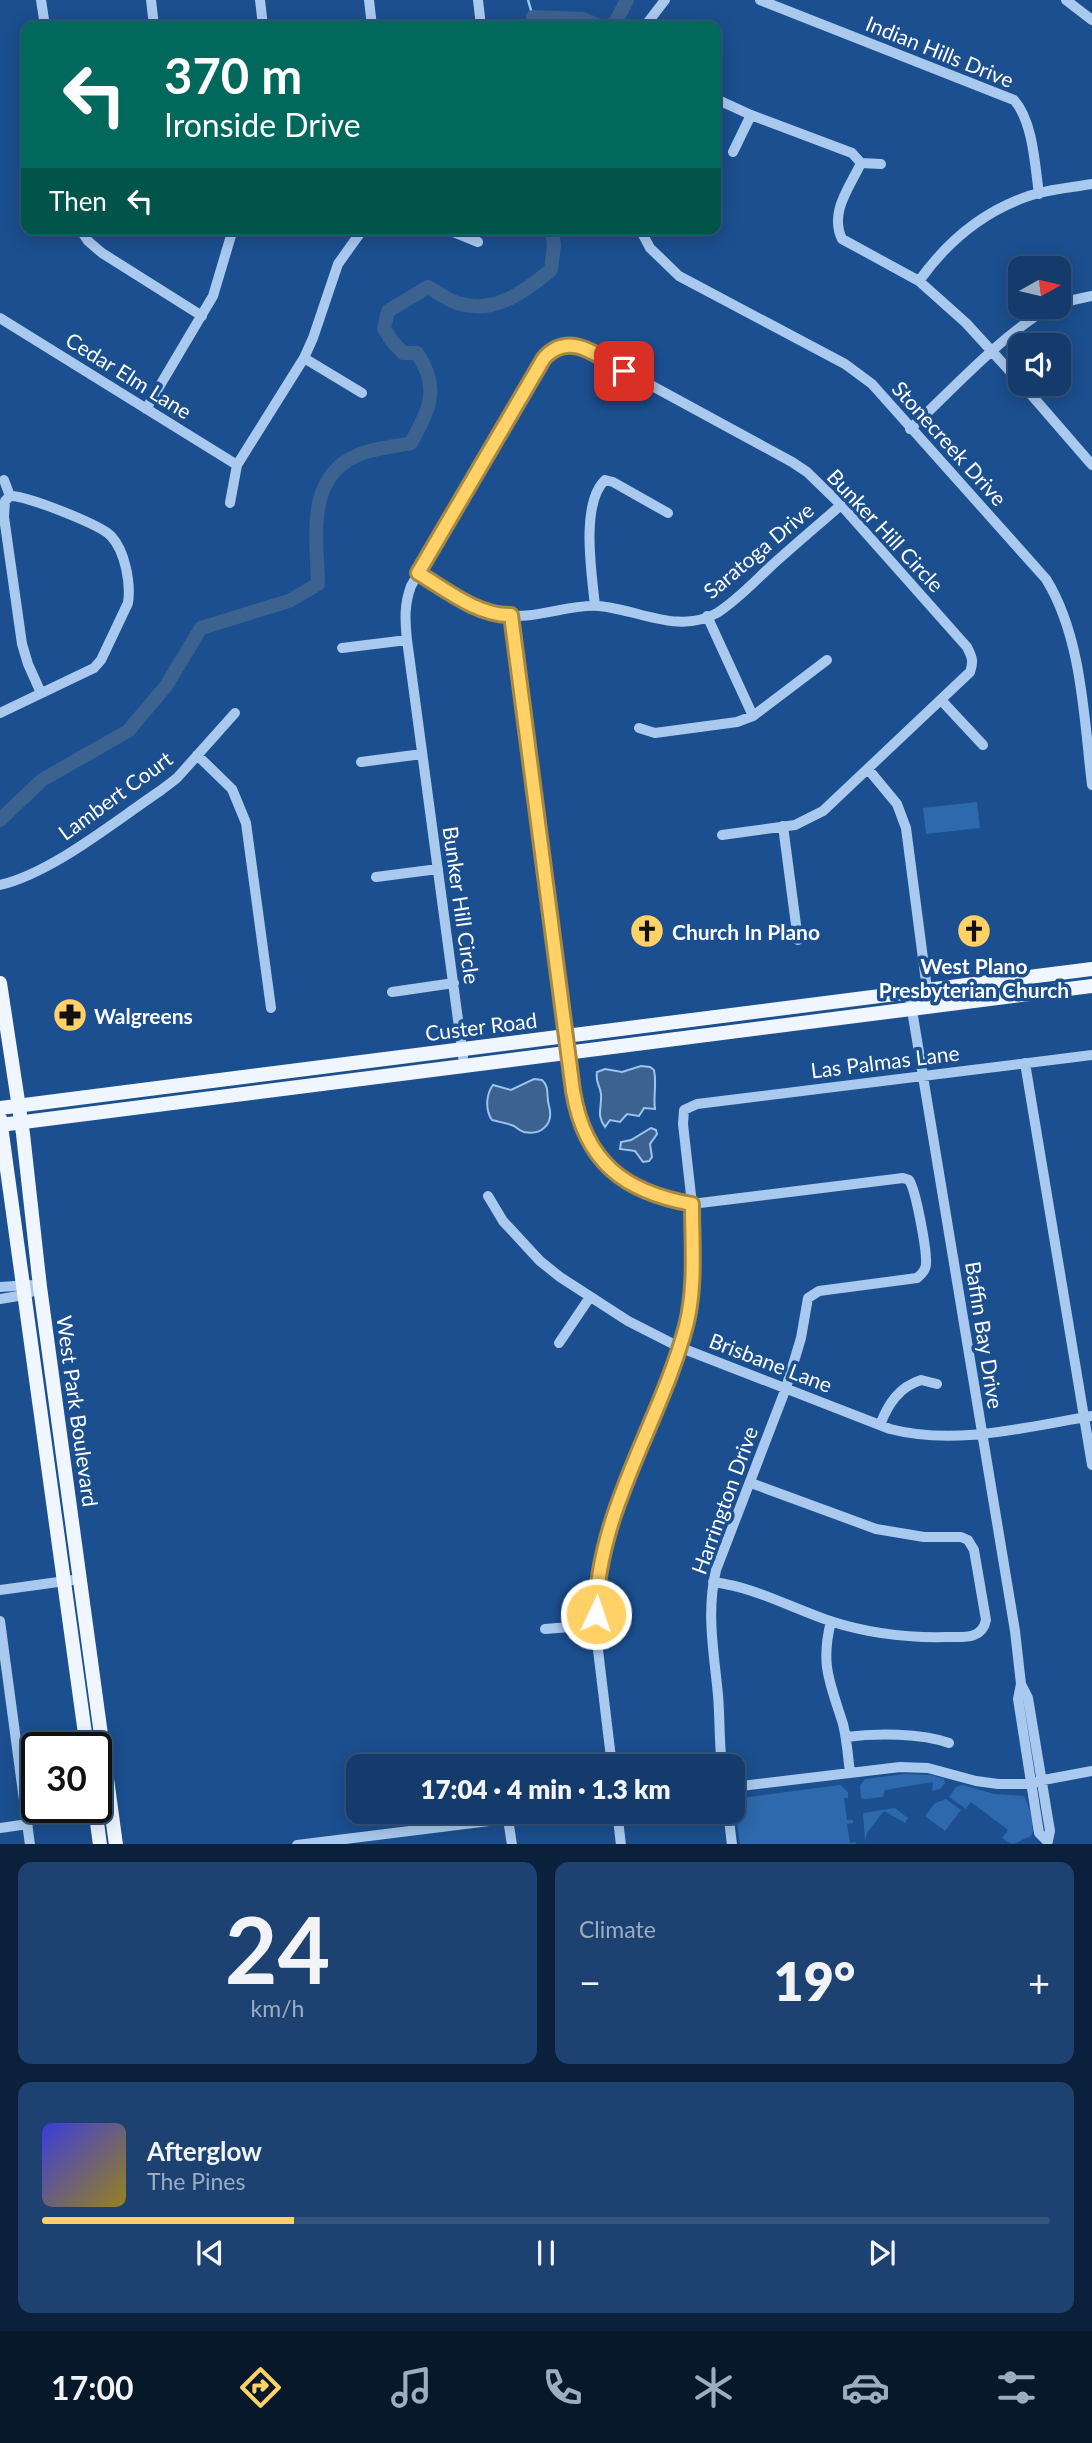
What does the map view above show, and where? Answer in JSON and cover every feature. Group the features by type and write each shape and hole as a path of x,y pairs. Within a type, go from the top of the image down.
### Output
{"main road":[{"name":"Custer Road","path":"0,1108 1092,970"},
{"name":"West Park Boulevard","path":"0,983 19,1105 40,1287 116,1844"},
{"name":"Custer Road","path":"0,1125 1092,986"},
{"name":"West Park Boulevard","path":"0,1119 85,1732"},
{"path":"47,1458 63,1456"},
{"path":"97,1823 100,1844"}],"street":[{"path":"41,0 44,21"},
{"path":"151,0 153,21"},
{"path":"260,0 262,21"},
{"path":"369,0 372,21"},
{"path":"478,0 480,21"},
{"path":"649,21 664,0"},
{"name":"Indian Hills Drive","path":"760,0 1002,93 1014,100 1024,114 1028,127 1039,194"},
{"path":"1066,0 1092,20"},
{"path":"721,101 852,153 861,163 881,164"},
{"path":"733,152 751,115"},
{"path":"861,163 837,212 838,230 842,239 919,281 966,323 1008,368"},
{"path":"919,281 946,249 978,222 1020,199 1092,184"},
{"path":"84,235 102,253 202,316"},
{"path":"145,409 213,296 231,235"},
{"path":"230,503 237,465 304,358 338,264 359,235"},
{"path":"461,235 478,242"},
{"name":"Stonecreek Drive","path":"643,235 650,248 679,276 845,364 872,384 1046,579 1063,610 1087,698 1092,785"},
{"path":"1071,300 1092,296"},
{"name":"Cedar Elm Lane","path":"0,318 237,465"},
{"path":"910,429 1031,319"},
{"name":"Bunker Hill Circle","path":"465,1066 404,615 406,600 418,573 544,358 559,345 577,345 807,472 841,505 967,647 974,663 970,672 823,811 795,825 722,835"},
{"path":"304,358 362,393"},
{"path":"1032,396 1092,465"},
{"path":"4,480 10,496"},
{"path":"595,606 588,545 593,506 601,484 605,480 613,482 668,513"},
{"path":"0,713 94,668 101,660 128,603 130,593 123,557 110,535 17,495 10,496 5,501 4,517 22,643 41,693"},
{"name":"Saratoga Drive","path":"418,573 464,601 487,611 522,617 595,606 625,610 665,621 691,621 716,613 737,598 841,505"},
{"path":"511,615 576,1110 593,1150 614,1173 629,1184 661,1198 692,1204 692,1288 686,1325 605,1541 599,1568 595,1625 611,1754"},
{"path":"707,617 753,716"},
{"path":"342,649 407,640"},
{"path":"639,728 655,733 737,722 753,716 827,660"},
{"path":"941,700 983,746"},
{"name":"Lambert Court","path":"0,885 24,878 65,855 160,791 177,778 235,713"},
{"path":"361,762 422,754"},
{"path":"197,755 232,789 246,824 271,1008"},
{"path":"868,769 897,804 906,828 929,1007"},
{"path":"783,826 798,940"},
{"path":"376,877 438,869"},
{"path":"392,992 454,983"},
{"name":"Baffin Bay Drive","path":"909,992 1015,1631 1021,1684 1028,1698 1036,1781 1050,1831 1046,1842"},
{"name":"Las Palmas Lane","path":"692,1204 683,1118 684,1111 696,1104 1092,1055"},
{"path":"1025,1063 1088,1416 1092,1465"},
{"name":"Harrington Drive","path":"692,1204 903,1178 909,1181 915,1191 926,1260 924,1272 918,1278 819,1291 810,1296 805,1307 801,1338 786,1388 713,1582 710,1622 718,1690 721,1754"},
{"name":"Brisbane Lane","path":"488,1196 503,1221 540,1261 590,1297 652,1335 880,1425 906,1433 958,1436 1088,1416"},
{"path":"0,1287 23,1290"},
{"path":"0,1299 40,1287"},
{"path":"559,1343 590,1297"},
{"path":"880,1425 891,1401 907,1386 921,1380 937,1384"},
{"path":"713,1582 744,1588 831,1621 877,1632 930,1637 971,1636 982,1631 986,1620 974,1550 968,1540 957,1537 906,1535 876,1529 751,1483"},
{"path":"0,1590 80,1579"},
{"path":"0,1621 30,1844"},
{"path":"831,1621 826,1643 827,1674 846,1737 850,1773"},
{"path":"545,1629 595,1625"},
{"path":"846,1737 879,1735 931,1738 949,1743"},
{"path":"745,1786 900,1767 928,1768 998,1784 1036,1781 1092,1771"},
{"path":"0,1828 28,1824"},
{"path":"297,1844 467,1824"},
{"path":"509,1824 512,1844"},
{"path":"619,1824 621,1844"},
{"path":"730,1824 732,1844"},
{"path":"401,1832 403,1844"}],"shaded area":[{"path":"977,802 980,828 926,834 923,808"},
{"path":"641,1066 654,1070 655,1109 644,1108 639,1116 627,1114 620,1122 610,1120 605,1127 600,1115 601,1094 597,1072 605,1069 622,1072"},
{"path":"534,1079 542,1080 547,1089 550,1118 545,1127 530,1133 492,1120 487,1102 493,1085 511,1090"},
{"path":"651,1128 656,1130 657,1134 650,1144 652,1157 649,1161 643,1162 635,1151 620,1149 621,1142 631,1140"},
{"path":"906,1774 931,1775 944,1779 945,1783 940,1789 932,1791 933,1782 885,1790 883,1797 861,1798 860,1786 865,1779"},
{"path":"840,1785 848,1792 848,1798 844,1798 847,1820 853,1820 853,1823 847,1824 850,1843 857,1844 740,1844 737,1824 745,1824 745,1798"},
{"path":"963,1785 994,1794 1024,1796 1032,1821 1031,1836 1014,1843 1002,1838 1008,1830 971,1802 966,1809 949,1797 956,1787"},
{"path":"946,1799 961,1810 945,1831 925,1816 935,1803"},
{"path":"895,1808 908,1818 905,1823 884,1811 867,1833 865,1842 863,1813"}],"waterway":[{"path":"528,0 533,17"},
{"path":"616,21 627,0"},
{"path":"533,21 533,17 588,21"},
{"path":"0,820 42,780 128,731 166,686 201,628 289,601 318,584 316,529 322,493 329,478 341,465 358,455 411,443 430,399 429,377 417,353 403,353 384,328 388,311 428,287 453,302 471,306 496,304 508,299 551,270 553,235"}],"place":[{"name":"Church In Plano","path":"647,931"},
{"name":"West Plano Presbyterian Church","path":"974,931"},
{"name":"Walgreens","path":"70,1015"}],"route":[{"path":"596,1614 601,1554 609,1528 686,1325 692,1288 692,1204 661,1198 629,1184 614,1173 593,1150 581,1125 573,1091 511,615 504,616 487,611 464,601 418,573 544,358 553,348 559,345 577,345 624,371"}]}
